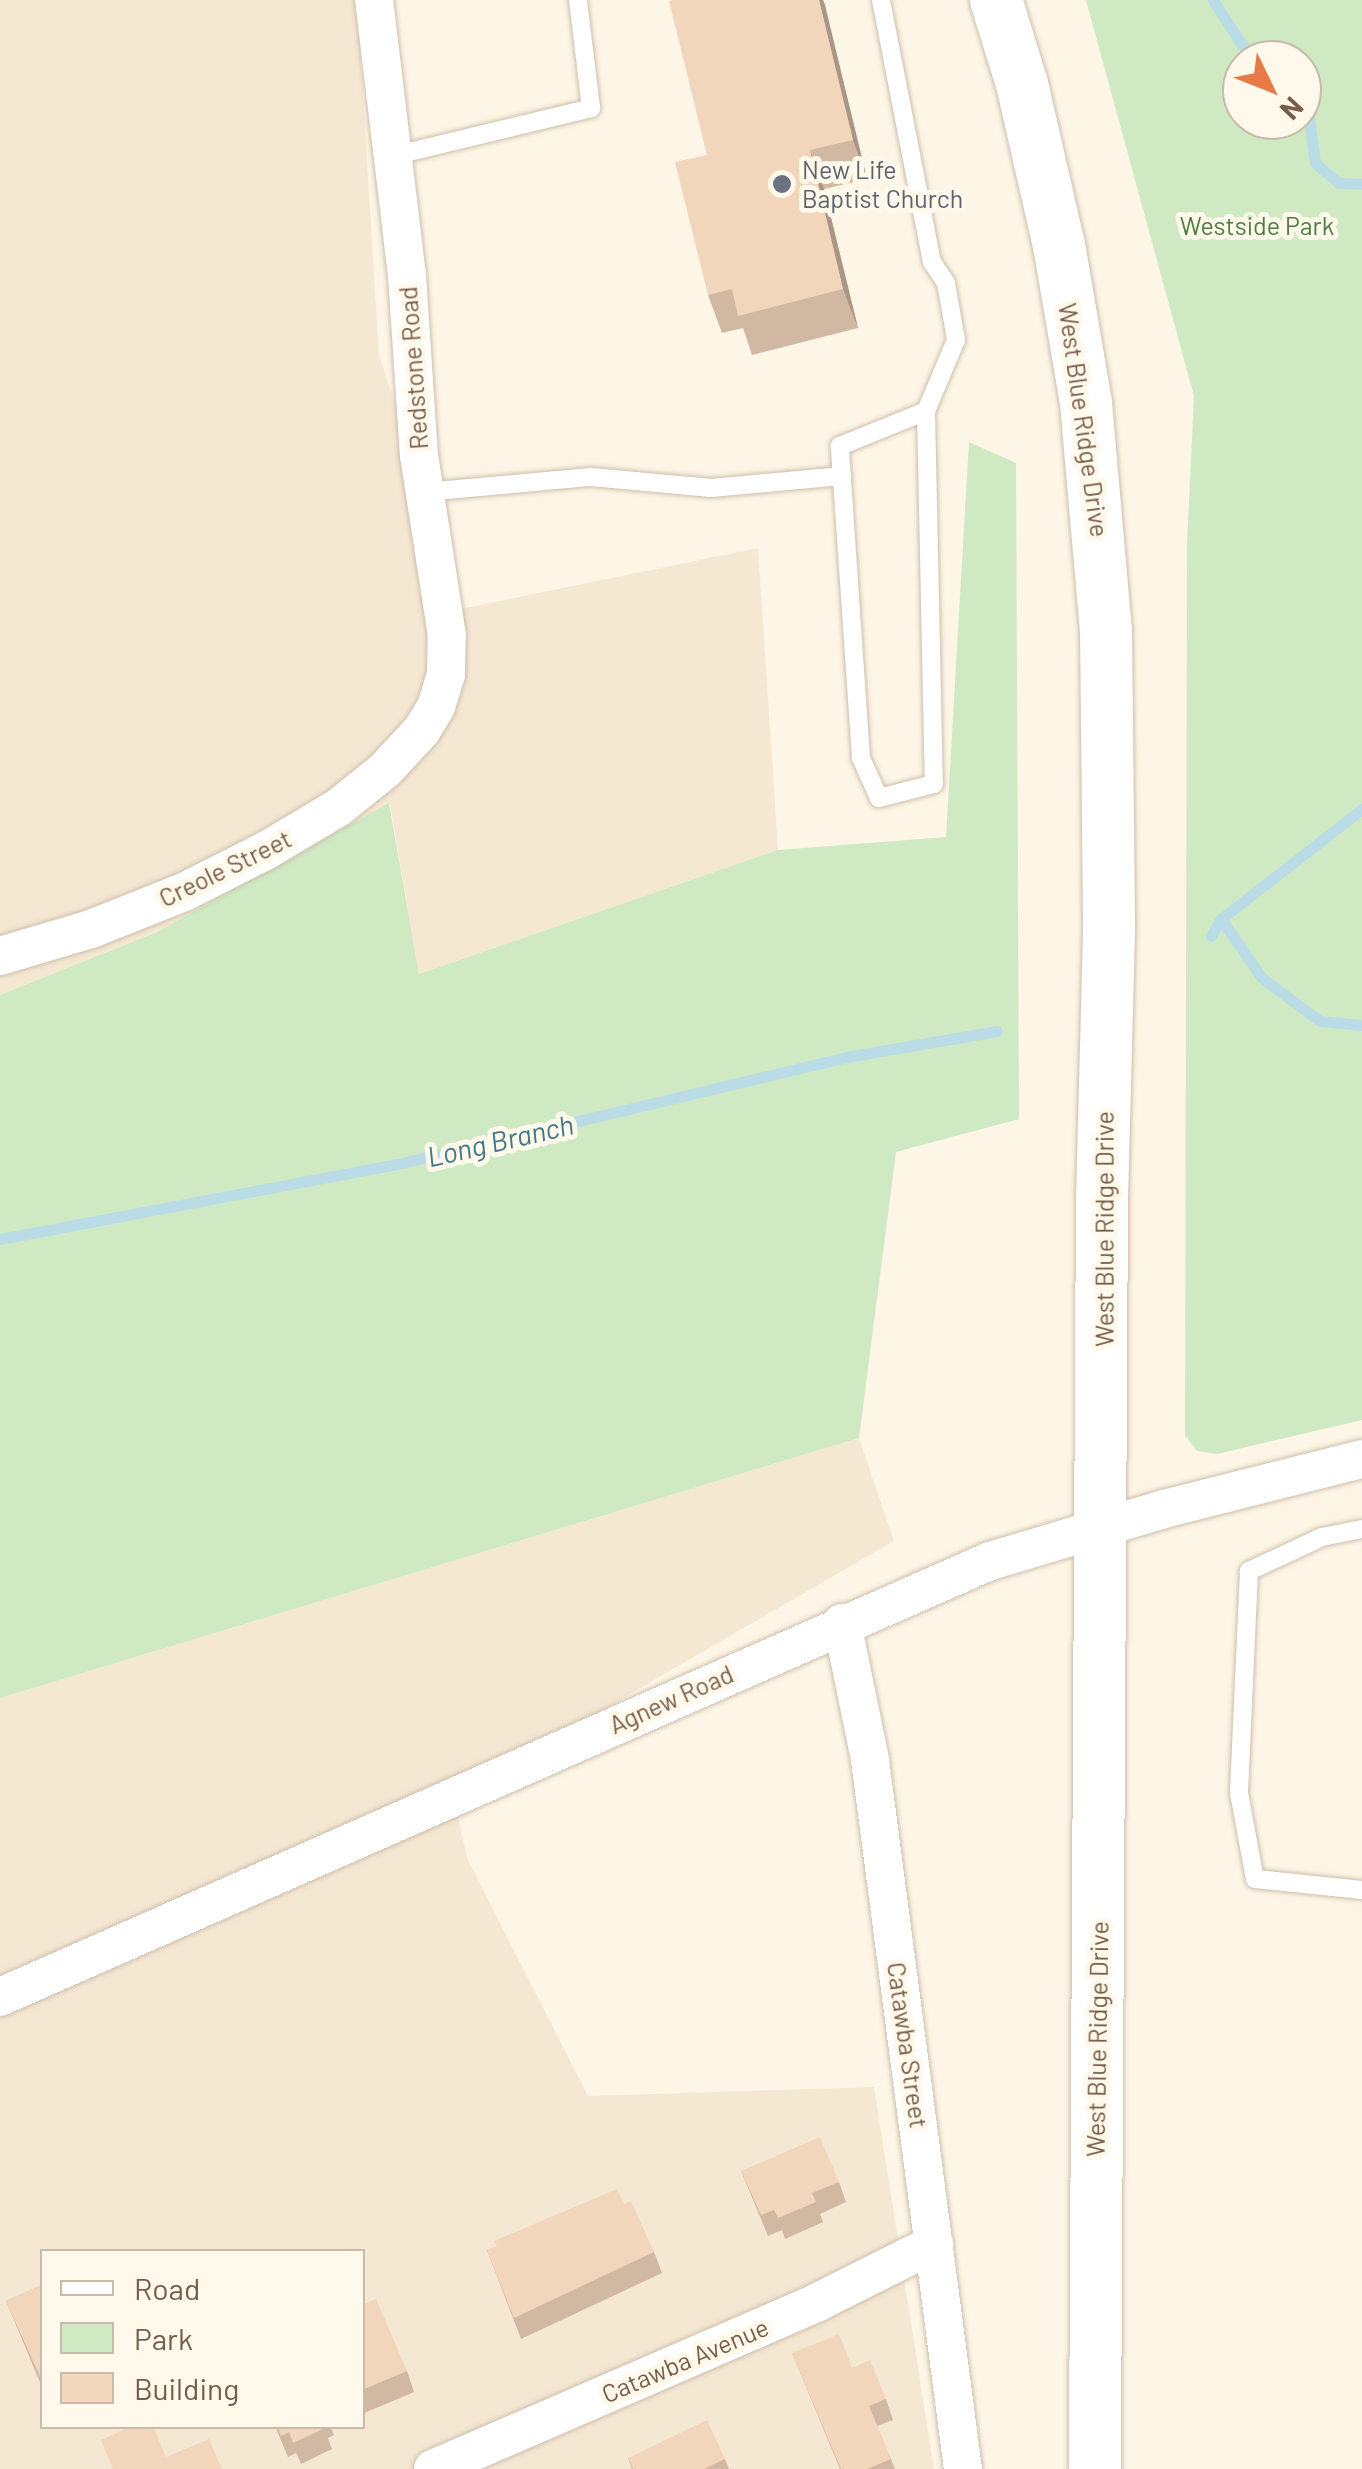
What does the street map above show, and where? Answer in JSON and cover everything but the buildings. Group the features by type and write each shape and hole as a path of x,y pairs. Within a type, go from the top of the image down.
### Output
{"main road":[{"name":"West Blue Ridge Drive","path":"996,0 1022,84 1059,245 1086,403 1101,541 1109,932 1102,1196 1095,2469"}],"street":[{"name":"Redstone Road","path":"374,0 425,492 448,654 436,707 422,730"},
{"name":"Creole Street","path":"0,956 106,923 267,850 339,807 385,770 422,730"},
{"name":"Agnew Road","path":"0,1997 990,1561 1102,1527 1362,1459"},
{"name":"Catawba Street","path":"842,1623 870,1760 963,2469"},
{"name":"Catawba Avenue","path":"433,2469 818,2302 934,2244"}],"lane":[{"path":"393,156 591,108 578,0"},
{"path":"881,0 932,262 946,283 956,340 926,411 934,784 878,798 861,758 840,446 926,411"},
{"path":"425,492 592,477 711,488 842,476"},
{"path":"1362,1529 1322,1537 1249,1571 1239,1793 1255,1878 1362,1890"}],"shaded area":[{"path":"0,0 357,0 379,354 461,609 758,548 778,850 419,974 390,804 157,932 0,995"},
{"path":"859,1438 894,1541 454,1796 467,1858 588,2096 874,2087 934,2469 0,2469 0,1698"}],"green space":[{"name":"Westside Park","path":"1086,0 1362,0 1362,1420 1217,1454 1197,1451 1185,1435 1187,544 1194,396"},
{"path":"969,442 1016,463 1019,1119 896,1152 859,1438 0,1698 0,995 157,932 389,803 419,974 778,850 946,837"}],"waterway":[{"path":"1213,0 1239,40"},
{"path":"1312,140 1315,163 1339,183 1362,184"},
{"name":"Long Branch","path":"1211,936 1221,919 1362,809"},
{"path":"1221,919 1262,978 1320,1021 1362,1025"},
{"name":"Long Branch","path":"0,1239 406,1162 852,1056 997,1031"}],"place":[{"name":"New Life Baptist Church","path":"782,184"}]}
